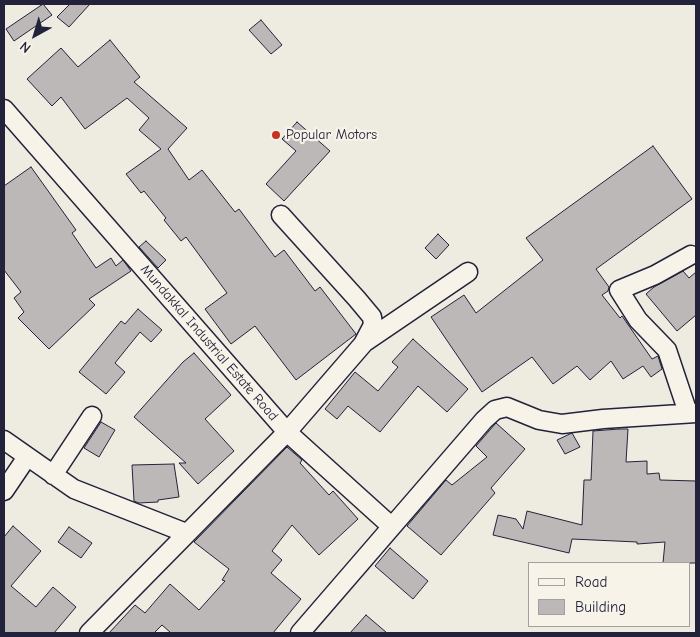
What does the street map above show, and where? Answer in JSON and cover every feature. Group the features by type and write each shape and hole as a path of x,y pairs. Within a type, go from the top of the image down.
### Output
{"street":[{"name":"Mundakkal Industrial Estate Road","path":"4,109 287,432 89,633"},
{"path":"281,215 372,318 374,325 363,344 287,432 391,526"},
{"path":"300,633 391,526 484,420 495,410 507,407 539,420 562,424 603,419 692,413 668,350 638,320 619,290 655,275 691,256"},
{"path":"363,344 468,272"},
{"path":"53,475 92,416"},
{"path":"4,440 74,489 186,533"},
{"path":"4,491 27,457"}],"building":[{"path":"43,4 52,15 14,41 6,29"},
{"path":"70,4 90,4 69,27 57,17"},
{"path":"261,20 282,45 271,54 249,30"},
{"path":"110,40 140,77 134,82 187,128 168,149 189,180 202,170 235,212 239,209 275,257 284,250 315,291 320,287 356,334 296,380 255,326 231,344 205,309 227,293 186,237 181,241 164,220 166,218 144,191 141,193 126,174 161,149 139,130 149,118 127,98 85,129 61,97 52,106 27,79 61,48 78,67"},
{"path":"297,122 330,151 284,201 266,184 296,151 282,139"},
{"path":"653,146 692,199 596,269 609,287 608,291 602,295 620,318 622,316 652,359 658,356 662,369 651,377 643,366 623,379 611,361 590,380 577,366 553,384 532,357 482,392 431,317 464,295 476,313 543,260 526,238"},
{"path":"31,167 76,230 72,233 96,268 111,258 116,266 123,260 131,271 89,299 95,305 49,349 18,318 24,312 14,298 21,292 4,270 4,186"},
{"path":"438,234 449,245 436,259 425,248"},
{"path":"146,241 166,260 158,268 139,247"},
{"path":"683,271 689,278 696,272 696,315 677,331 646,294 654,287"},
{"path":"138,309 162,330 151,342 140,332 115,363 125,372 106,394 79,372 121,321 125,324"},
{"path":"413,339 468,389 447,412 418,386 380,432 348,406 337,419 325,409 355,372 378,391 398,367 392,362"},
{"path":"194,353 231,395 205,419 234,451 198,484 179,463 186,463 134,417 183,362"},
{"path":"101,422 115,430 99,457 84,448"},
{"path":"496,423 525,449 491,488 495,493 441,555 407,526 446,480 452,485 487,457 476,446"},
{"path":"628,429 626,462 647,461 647,474 659,473 660,480 696,481 696,563 663,562 665,542 637,544 637,542 572,539 569,553 493,535 498,515 516,519 523,529 527,511 582,525 584,480 591,480 593,431"},
{"path":"572,433 580,447 565,454 557,440"},
{"path":"287,447 302,460 300,463 329,495 333,491 358,519 319,555 292,525 272,551 282,560 271,573 301,599 273,633 171,633 162,625 154,633 109,633 135,605 145,613 170,584 199,610 225,581 222,580 229,569 194,542"},
{"path":"174,464 179,497 158,500 158,502 139,503 134,501 132,465"},
{"path":"13,526 41,551 11,586 36,607 53,587 76,607 54,633 4,633 4,537"},
{"path":"69,527 92,543 81,558 58,542"},
{"path":"390,548 428,581 413,599 375,566"},
{"path":"366,615 387,633 350,633"}],"place":[{"name":"Popular Motors","path":"276,135"}]}
